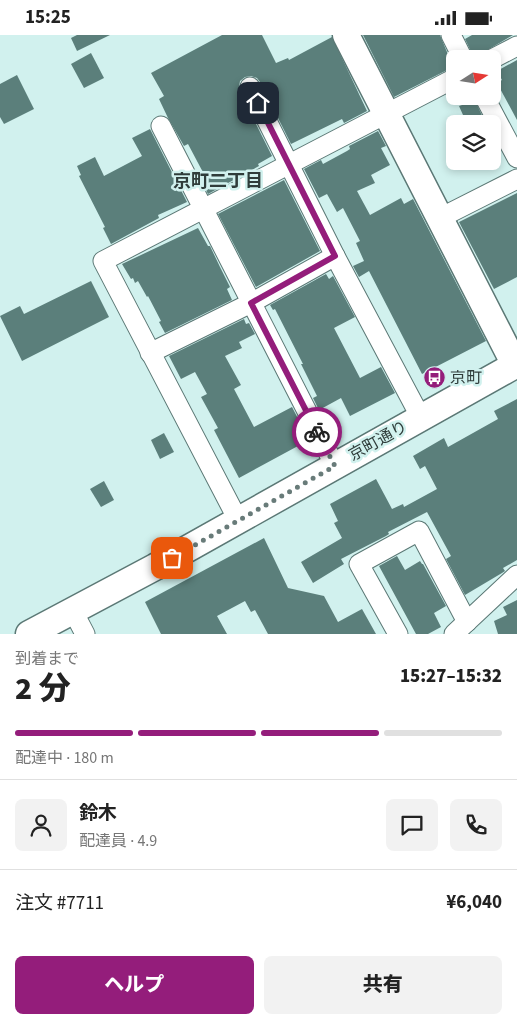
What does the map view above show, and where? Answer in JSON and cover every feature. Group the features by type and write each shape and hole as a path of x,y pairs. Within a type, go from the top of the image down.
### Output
{"street":[{"path":"346,35 516,366"},
{"path":"451,35 458,50"},
{"path":"501,54 517,46"},
{"path":"238,520 103,261 446,83"},
{"path":"250,87 335,256 421,417"},
{"path":"489,105 517,159"},
{"path":"161,126 335,466"},
{"path":"440,218 517,179"},
{"path":"150,353 251,303 335,256"},
{"name":"京町通り","path":"29,634 155,567 421,417 516,366"},
{"path":"398,634 359,564 418,531 461,628 517,575"},
{"path":"72,611 85,634"}],"building":[{"path":"77,35 110,35 77,51 71,38"},
{"path":"222,35 262,35 276,63 288,58 289,60 332,37 367,111 344,123 342,119 291,144 260,82 257,78 251,76 245,77 240,81 240,92 272,156 258,164 259,166 208,194 201,180 206,178 188,144 184,146 168,118 159,99 164,96 151,73"},
{"path":"363,35 440,35 446,50 446,71 394,97"},
{"path":"472,35 513,35 488,50 470,50 465,39"},
{"path":"91,53 104,78 84,88 71,64"},
{"path":"517,60 517,120 501,90 501,69"},
{"path":"17,75 34,109 4,124 0,117 0,84"},
{"path":"477,105 482,115 463,115 459,106"},
{"path":"150,129 187,202 158,215 159,218 111,244 103,228 105,227 79,176 81,175 77,166 95,157 104,176 142,156 132,138"},
{"path":"378,131 386,146 381,148 390,165 371,175 375,183 357,191 370,215 401,198 404,204 413,199 486,341 422,374 369,271 359,277 353,266 364,261 356,243 360,241 343,208 337,212 327,194 319,198 304,169 321,160 323,164 350,149 349,146"},
{"path":"284,180 320,251 256,287 218,214"},
{"path":"517,193 517,277 494,289 459,222"},
{"path":"198,228 208,246 210,246 230,287 227,289 232,300 165,333 148,296 138,281 135,283 133,278 131,279 122,264"},
{"path":"326,274 329,279 333,276 355,317 334,328 360,378 381,367 395,393 350,416 341,398 319,410 313,398 317,396 301,364 303,364 275,309 273,310 270,305"},
{"path":"91,281 109,317 22,361 0,316 20,306 24,314"},
{"path":"244,319 246,324 249,323 255,334 239,342 242,348 225,356 241,385 234,389 254,427 292,407 309,440 239,478 214,430 218,428 201,397 207,394 195,372 181,379 169,356"},
{"path":"517,399 517,560 503,568 505,571 465,595 446,559 451,556 427,512 341,559 344,564 313,583 301,562 342,538 334,523 338,521 330,504 376,479 392,509 403,504 404,507 437,489 425,466 420,469 413,456 444,438 448,447 498,419 494,411"},
{"path":"164,433 174,452 160,459 151,440"},
{"path":"104,481 114,500 101,507 90,489"},
{"path":"264,538 288,588 324,596 338,622 362,609 376,634 268,634 255,610 251,612 245,601 217,616 227,634 161,634 145,602"},
{"path":"397,556 405,570 420,561 423,564 446,606 434,613 441,627 428,634 416,634 379,566"},
{"path":"517,600 517,634 498,634 494,621 507,615 503,607"}],"way so far":[{"path":"172,558 335,466 317,432"}],"place":[{"name":"京町","path":"434,378"}],"district":[{"name":"京町二丁目","path":"218,181"}],"route":[{"path":"258,103 335,256 251,303 317,432"}]}
